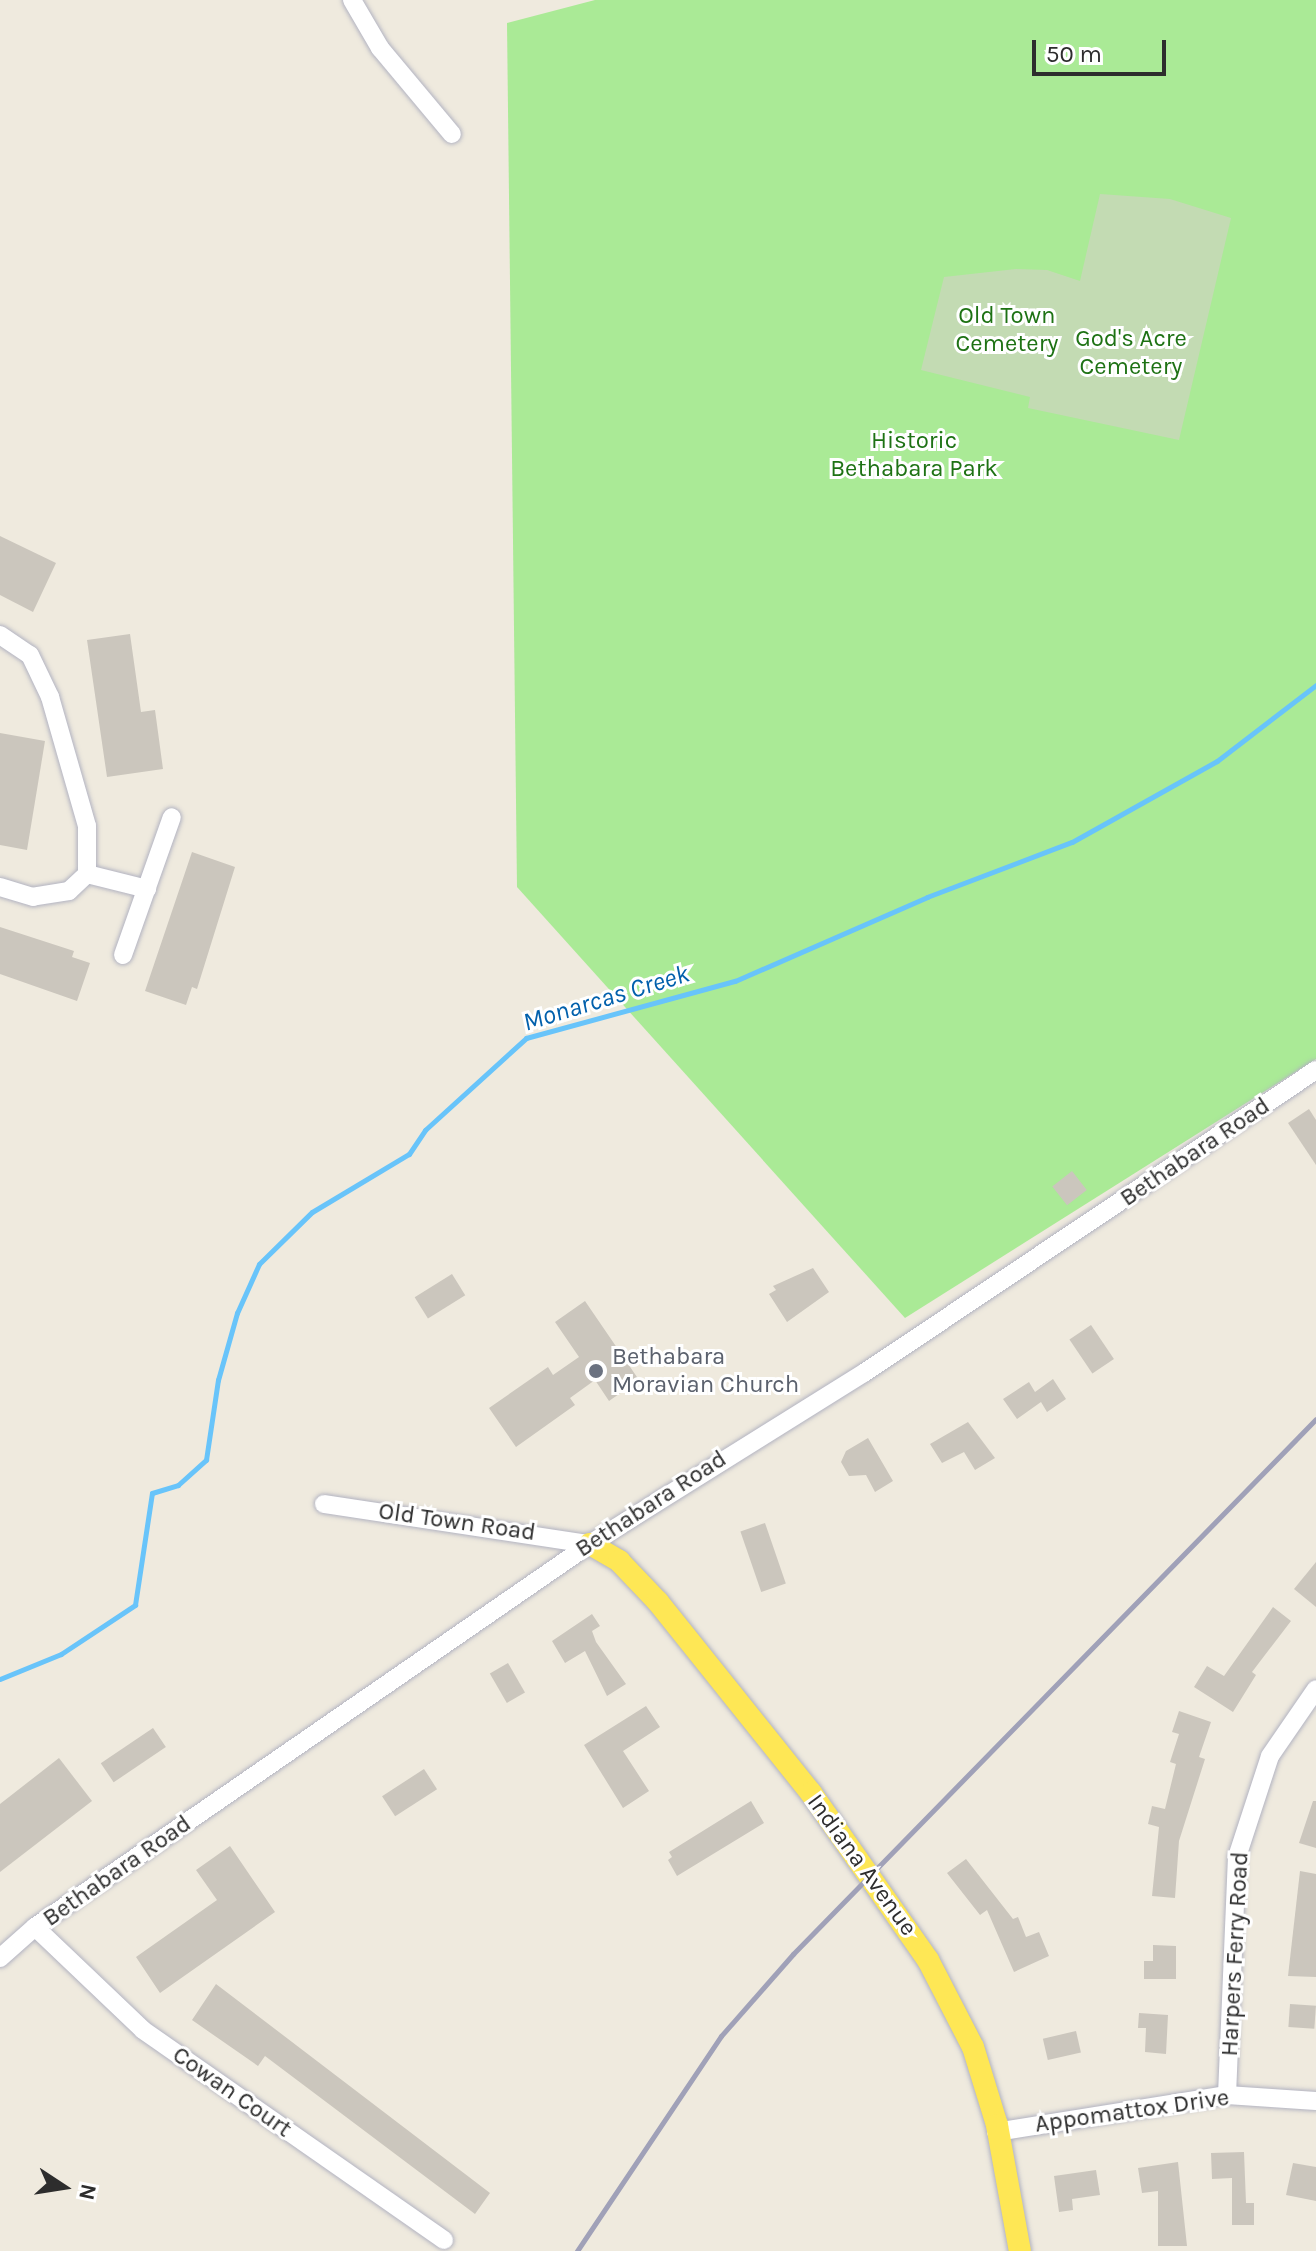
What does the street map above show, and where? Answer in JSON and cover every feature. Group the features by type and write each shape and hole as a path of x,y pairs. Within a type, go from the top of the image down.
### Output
{"main road":[{"name":"Indiana Avenue","path":"590,1544 619,1561 658,1602 875,1881 960,2017 996,2132 1020,2251"}],"street":[{"path":"352,0 380,48 452,134"},
{"path":"0,635 30,655 50,697 87,826 87,874 69,891 33,897 0,887"},
{"path":"123,955 172,817"},
{"path":"87,874 147,889"},
{"name":"Bethabara Road","path":"0,1958 35,1927 590,1544 864,1373 1316,1070"},
{"name":"Old Town Road","path":"324,1504 590,1544"},
{"name":"Harpers Ferry Road","path":"1227,2095 1237,1857 1270,1756 1316,1689"},
{"name":"Cowan Court","path":"35,1927 143,2030 444,2240"},
{"name":"Appomattox Drive","path":"996,2132 1227,2095 1316,2101"}],"green space":[{"name":"Historic Bethabara Park","path":"595,0 1316,0 1316,1059 905,1318 517,887 507,23"},
{"name":"God's Acre Cemetery","path":"1100,194 1170,199 1231,218 1179,440 1028,408 1030,397 921,370 944,277 1016,269 1047,270 1080,281"}],"building":[{"path":"0,536 56,563 33,612 0,595"},
{"path":"130,634 141,712 155,710 163,769 107,777 87,640"},
{"path":"0,733 45,741 27,850 0,845"},
{"path":"192,852 235,867 197,989 192,987 186,1005 145,991"},
{"path":"0,927 74,951 72,957 90,963 77,1001 0,974"},
{"path":"1309,1109 1316,1120 1316,1165 1288,1123"},
{"path":"1072,1171 1087,1190 1067,1205 1052,1186"},
{"path":"813,1268 829,1292 787,1322 769,1294 776,1290 773,1286"},
{"path":"452,1274 465,1295 428,1319 415,1297"},
{"name":"Bethabara Moravian Church","path":"585,1301 639,1380 609,1401 595,1380 570,1398 575,1405 516,1447 489,1408 548,1367 553,1375 579,1357 555,1322"},
{"path":"1091,1325 1114,1359 1092,1374 1069,1340"},
{"path":"1053,1379 1066,1399 1047,1412 1041,1402 1017,1419 1003,1399 1029,1382 1035,1392"},
{"path":"968,1422 995,1458 975,1470 964,1452 942,1463 930,1444"},
{"path":"868,1438 893,1481 875,1492 866,1475 849,1476 841,1462 846,1451"},
{"path":"765,1523 786,1584 761,1592 740,1531"},
{"path":"1316,1562 1316,1607 1294,1589"},
{"path":"1273,1607 1291,1621 1252,1672 1256,1675 1233,1712 1194,1687 1207,1666 1224,1676"},
{"path":"592,1614 600,1626 592,1631 596,1642 626,1684 607,1696 585,1651 565,1663 552,1641"},
{"path":"508,1663 525,1692 507,1703 490,1674"},
{"path":"646,1706 660,1727 623,1751 649,1791 623,1808 584,1745"},
{"path":"1179,1711 1211,1722 1199,1757 1205,1759 1179,1841 1175,1898 1152,1896 1159,1827 1148,1824 1152,1806 1165,1809 1176,1764 1170,1762 1179,1734 1172,1732"},
{"path":"153,1728 166,1747 114,1782 101,1763"},
{"path":"59,1758 92,1801 0,1872 0,1804"},
{"path":"424,1769 437,1789 395,1816 382,1796"},
{"path":"751,1801 764,1823 677,1876 668,1860 672,1857 669,1852"},
{"path":"1313,1801 1316,1801 1316,1848 1299,1843"},
{"path":"230,1846 275,1912 160,1993 136,1957 217,1900 196,1870"},
{"path":"966,1859 1013,1919 1018,1917 1026,1937 1039,1932 1049,1956 1014,1972 987,1910 980,1915 947,1873"},
{"path":"1300,1871 1316,1874 1316,1977 1288,1976"},
{"path":"1153,1945 1176,1946 1176,1979 1144,1979 1144,1961 1153,1961"},
{"path":"216,1984 490,2193 475,2214 265,2056 258,2066 192,2020"},
{"path":"1290,2004 1316,2006 1314,2029 1288,2027"},
{"path":"1139,2013 1168,2015 1166,2054 1145,2052 1146,2028 1138,2028"},
{"path":"1076,2031 1081,2052 1048,2060 1043,2039"},
{"path":"1244,2152 1246,2203 1254,2203 1254,2225 1232,2225 1232,2178 1212,2179 1211,2153"},
{"path":"1178,2162 1187,2246 1158,2246 1158,2191 1142,2193 1138,2168"},
{"path":"1293,2163 1316,2167 1316,2201 1286,2195"},
{"path":"1096,2170 1100,2195 1072,2199 1073,2210 1059,2212 1054,2176"}],"waterway":[{"name":"Monarcas Creek","path":"0,1679 61,1654 135,1605 152,1493 178,1485 206,1460 218,1380 237,1313 259,1264 312,1212 409,1154 425,1130 526,1038 735,981 927,897 1072,842 1217,761 1316,685"}],"railway":[{"path":"577,2251 721,2036 793,1954 1316,1419"}],"place":[{"name":"Bethabara Moravian Church","path":"596,1371"}],"park label":[{"name":"Old Town Cemetery","path":"1007,330"}]}
